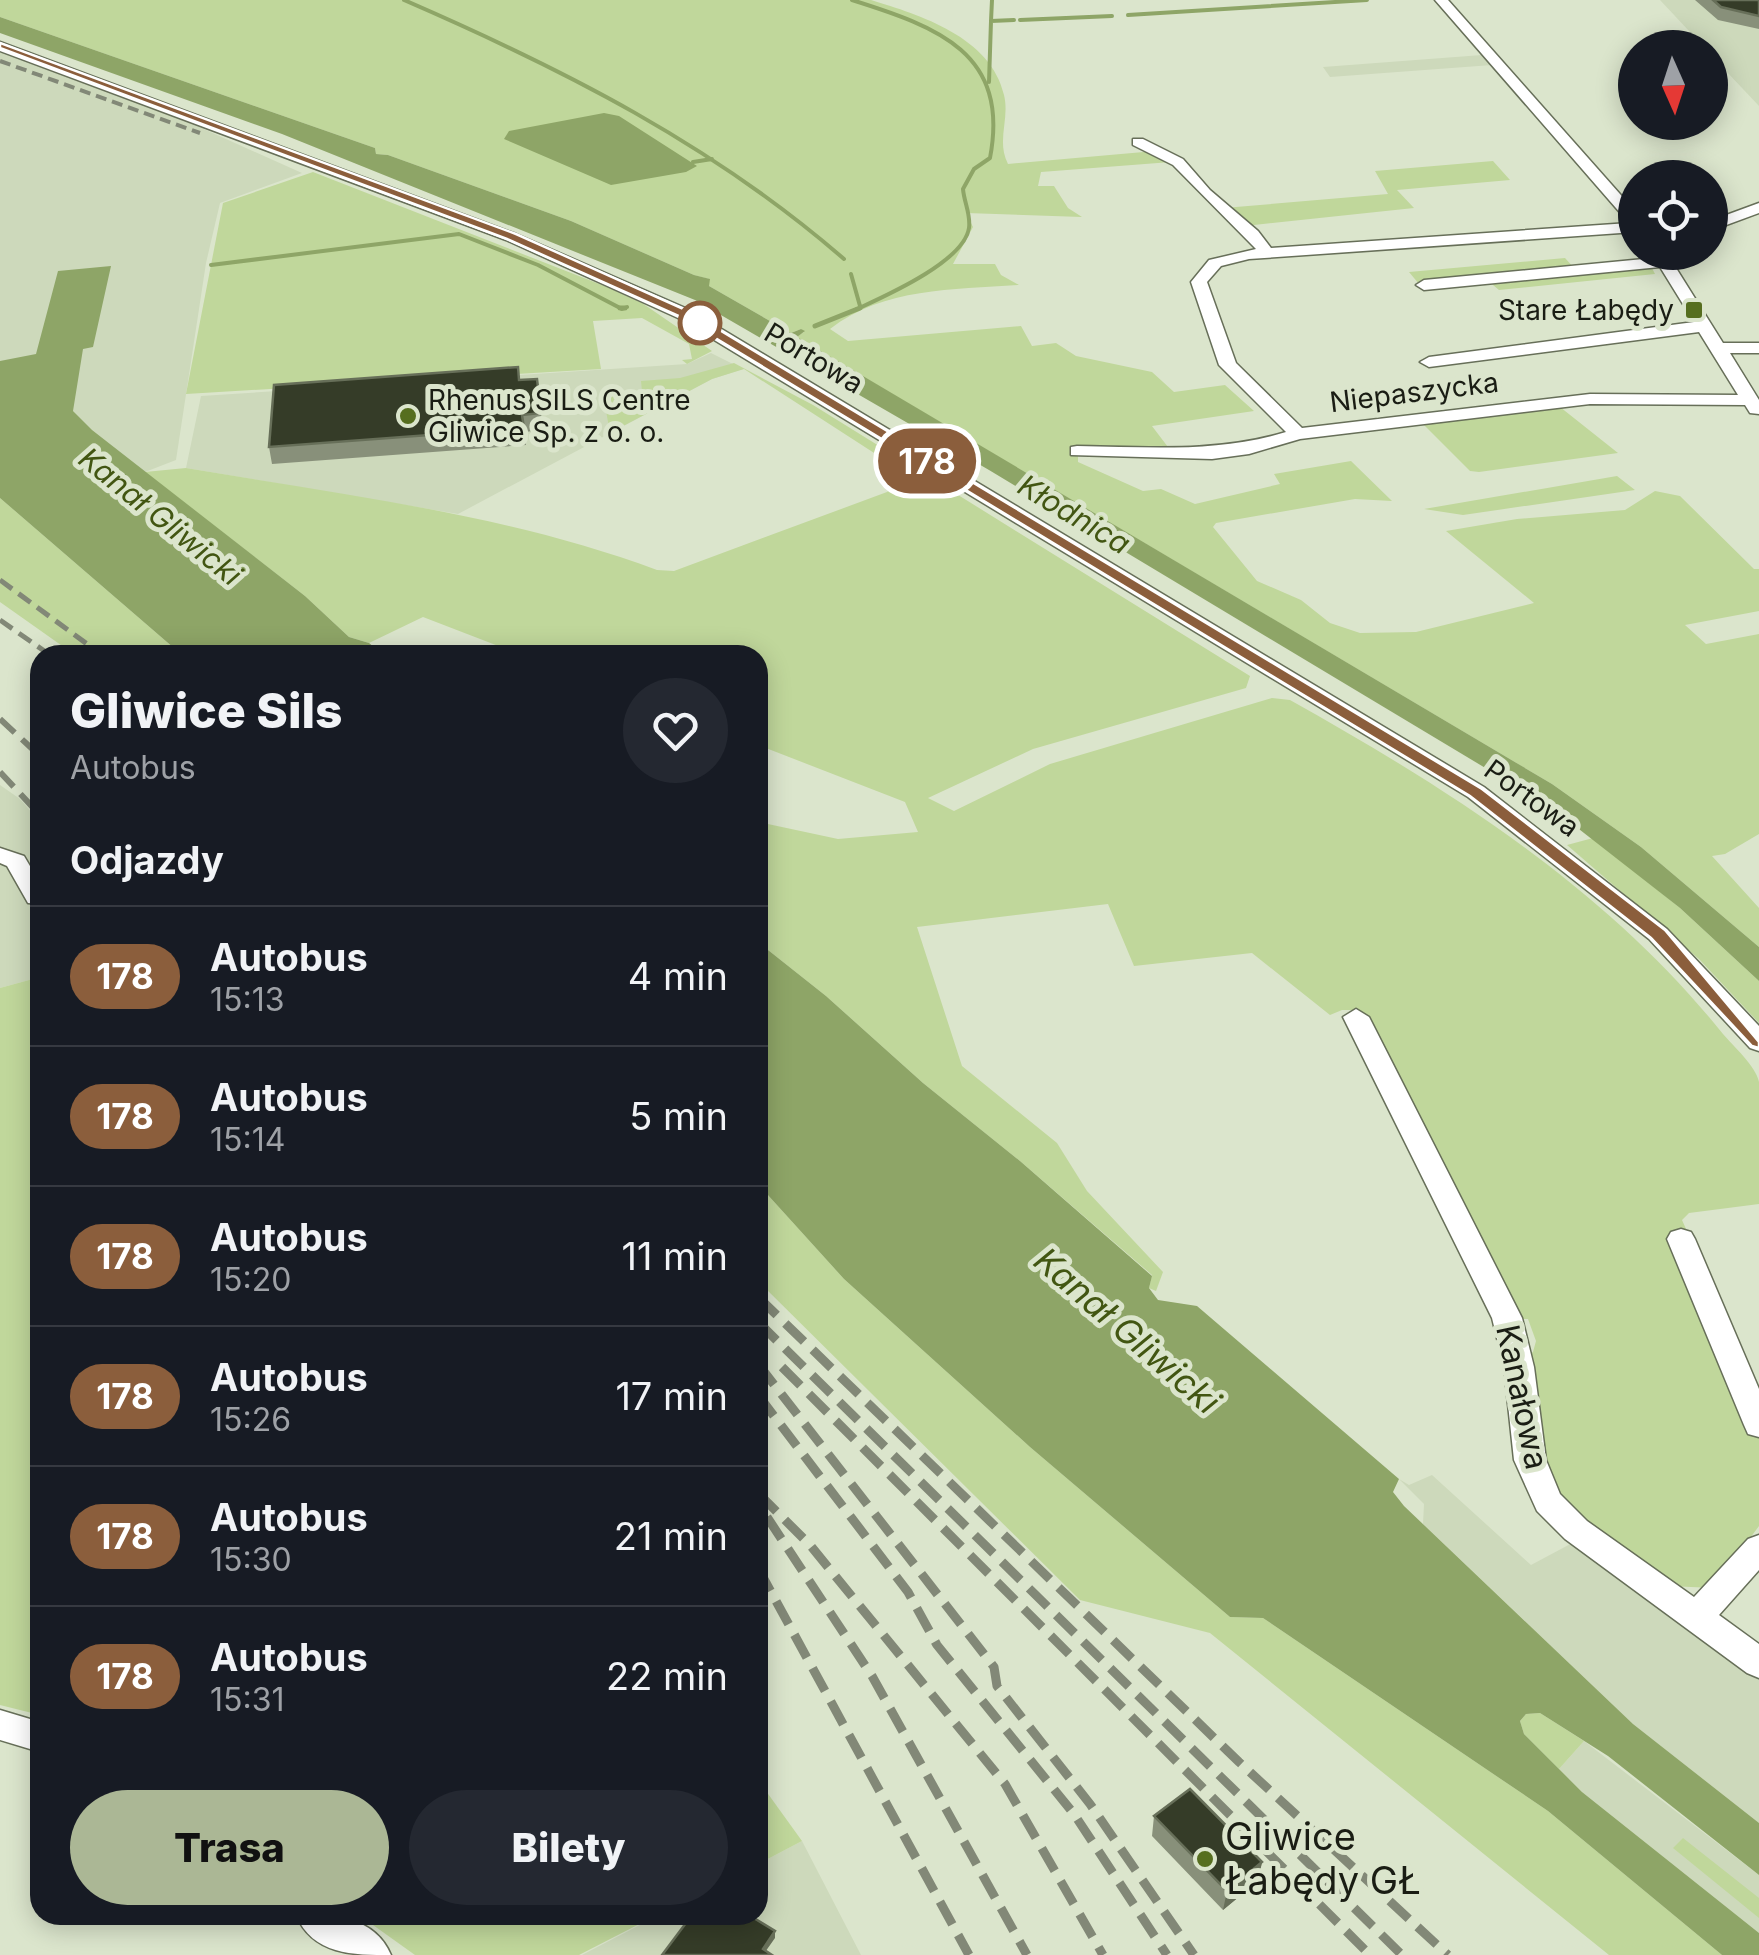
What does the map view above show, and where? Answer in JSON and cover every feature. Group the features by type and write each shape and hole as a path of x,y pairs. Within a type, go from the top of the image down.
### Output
{"street":[{"path":"1441,0 1618,200"},
{"name":"Portowa","path":"0,46 512,237 684,314 1476,792 1658,934 1759,1042"},
{"path":"1138,142 1178,162 1253,234 1266,252"},
{"path":"1728,221 1755,213"},
{"name":"Niepaszycka","path":"1618,225 1410,246 1266,252 1215,263 1199,282 1228,365 1298,434 1590,398 1754,406"},
{"path":"1424,285 1618,261"},
{"path":"1671,270 1754,406"},
{"path":"1429,362 1705,326"},
{"path":"1718,348 1759,348"},
{"path":"1077,451 1212,454 1249,449 1298,434"},
{"path":"0,855 16,861 30,887"},
{"name":"Kanałowa","path":"1356,1017 1507,1318 1519,1367 1530,1460 1548,1502 1576,1530 1759,1663"},
{"path":"1680,1239 1759,1425"},
{"path":"1697,1616 1759,1548"},
{"path":"0,1725 30,1734"},
{"path":"328,1925 372,1955"}],"shaded area":[{"path":"0,0 871,0 951,31 985,58 997,75 1004,95 1003,147 1008,164 1155,151 1171,162 1041,172 1038,186 1054,186 1068,208 1082,217 966,213 973,227 953,264 995,264 1001,275 1019,285 897,298 851,315 830,329 848,341 1021,326 1032,346 1056,343 1076,356 1152,372 1174,392 1225,385 1254,411 1152,426 1174,455 1078,455 1078,462 1143,491 1161,489 1195,504 1280,484 1274,474 1351,461 1392,501 1355,499 1216,523 1213,527 1257,581 1301,600 1330,623 1360,633 1416,632 1534,603 1446,531 1517,519 1625,510 1655,491 1680,496 1754,569 1759,569 1759,611 1685,625 1706,644 1759,634 1759,834 1725,854 1712,856 1759,908 1759,947 1641,847 1552,784 796,337 804,332 801,329 791,333 709,286 709,279 571,221 376,154 375,148 0,17"},
{"path":"1660,0 1759,0 1759,106 1728,73 1728,30 1688,30"},
{"path":"0,52 197,126 302,173 220,203 206,263 176,460 145,472 73,411 0,418"},
{"path":"1482,55 1492,65 1330,77 1323,67"},
{"path":"1493,161 1510,180 1397,190 1414,208 1245,226 1224,208 1388,194 1375,171"},
{"path":"313,172 607,287 642,303 712,351 687,364 682,360 692,359 689,344 642,318 593,321 601,369 186,394 223,203"},
{"path":"1565,258 1575,269 1419,284 1409,272"},
{"path":"1618,267 1653,270 1655,274 1499,290 1487,280"},
{"path":"711,353 743,369 712,379 458,514 186,468 201,396 687,364"},
{"path":"734,363 813,405 1250,676 1246,688 1033,749 928,798 954,811 1050,764 1272,698 1290,700 1408,769 1523,846 1577,888 1678,982 1749,1063 1759,1082 1759,1204 1689,1213 1682,1220 1759,1392 1759,1526 1713,1588 1669,1586 1554,1498 1521,1359 1533,1352 1536,1341 1528,1319 1513,1319 1359,1010 1330,1015 1252,953 1134,966 1108,904 917,927 962,1066 1057,1143 1087,1191 1163,1272 1156,1291 1149,1288 1152,1275 768,950 768,824 838,839 918,832 905,802 768,749 768,645 496,645 423,617 369,643 349,637 305,596 145,472 186,468 424,508 542,534 657,570 674,571 887,492 904,478 902,471 744,369 712,379 610,433 603,394 642,391 641,381 680,378"},
{"path":"1555,403 1618,453 1470,471 1419,420"},
{"path":"1617,476 1635,490 1463,515 1424,509"},
{"path":"0,498 170,645 61,645 0,602"},
{"path":"0,785 30,810 30,980 0,988"},
{"path":"1593,838 1680,908 1759,981 1759,1023 1699,959 1567,845"},
{"path":"30,980 30,1712 0,1705 0,988"},
{"path":"768,1195 844,1279 1030,1447 1230,1617 1263,1618 1548,1811 1722,1955 1609,1955 1210,1633 1080,1600 768,1291"},
{"path":"1432,1475 1531,1565 1576,1541 1759,1675 1759,1823 1633,1724 1423,1524 1424,1504 1399,1479 1409,1485"},
{"path":"1540,1713 1584,1741 1559,1769 1524,1734 1520,1721 1526,1714"},
{"path":"1584,1741 1759,1875 1759,1933 1582,1792 1559,1769"},
{"path":"768,1794 802,1841 768,1859"},
{"path":"1683,1838 1759,1898 1759,1918 1673,1848"},
{"path":"802,1841 861,1955 582,1955 640,1925 768,1925 768,1859"},
{"path":"373,1925 638,1925 579,1955 415,1955"}],"water":[{"name":"Kłodnica","path":"0,17 571,221 710,279 709,286 791,333 805,331 797,337 1552,784 1641,847 1759,947 1759,981 1680,908 1552,808 989,470 695,300 282,134 0,33"},
{"path":"604,113 619,116 697,166 686,172 611,185 504,139 509,131"},
{"name":"Kanał Gliwicki","path":"111,266 93,347 83,349 73,411 92,430 305,596 349,637 372,645 170,645 0,498 0,361 36,354 58,271"},
{"name":"Kanał Gliwicki","path":"768,950 1152,1276 1149,1288 1158,1300 1197,1306 1399,1479 1393,1492 1404,1506 1633,1724 1759,1823 1759,1875 1608,1756 1540,1713 1526,1714 1520,1721 1524,1734 1582,1792 1759,1933 1759,1955 1722,1955 1548,1811 1263,1618 1230,1617 1030,1447 844,1279 768,1195"}],"building":[{"path":"1713,0 1759,0 1759,16 1721,7"},
{"name":"Rhenus SILS Centre Gliwice Sp. z o. o.","path":"518,367 519,380 537,379 541,413 522,415 524,428 269,447 274,385"},
{"path":"1190,1789 1262,1862 1227,1891 1154,1816"},
{"path":"684,1925 765,1925 775,1931 763,1949 772,1955 662,1955"}],"waterway":[{"path":"404,0 579,82 711,159"},
{"path":"852,0 913,21 961,50 978,69 989,93 993,122 990,158 974,169 963,189 969,223 964,241 921,277 855,310"},
{"path":"991,21 992,0"},
{"path":"1128,15 1367,0"},
{"path":"1020,20 1112,16"},
{"path":"991,21 1014,20"},
{"path":"989,82 991,21"},
{"path":"693,162 711,159"},
{"path":"711,159 844,259"},
{"path":"211,265 459,234 538,265 620,308"},
{"path":"851,274 860,306"},
{"path":"620,308 624,308"},
{"path":"620,308 624,308"},
{"path":"855,310 860,308"},
{"path":"815,326 855,310"}],"railway":[{"path":"0,61 200,133"},
{"path":"0,580 88,645"},
{"path":"0,620 36,645"},
{"path":"0,719 30,747"},
{"path":"0,772 30,804"},
{"path":"768,1307 1239,1762 1448,1955"},
{"path":"768,1332 1402,1955"},
{"path":"782,1367 1370,1955"},
{"path":"768,1377 994,1667 997,1686 1090,1804 1194,1955"},
{"path":"768,1408 908,1592 937,1645 1074,1814 1167,1955"},
{"path":"768,1503 810,1545 1005,1784 1103,1955"},
{"path":"768,1519 872,1676 1027,1955"},
{"path":"768,1586 969,1955"}],"bus line":[{"name":"178","path":"0,46 512,237 684,314 1476,792 1658,934 1759,1042"}],"place":[{"name":"Stare Łabędy","path":"1694,310"},
{"name":"Rhenus SILS Centre Gliwice Sp. z o. o.","path":"408,416"},
{"name":"Gliwice Łabędy GŁ","path":"1205,1859"}]}
